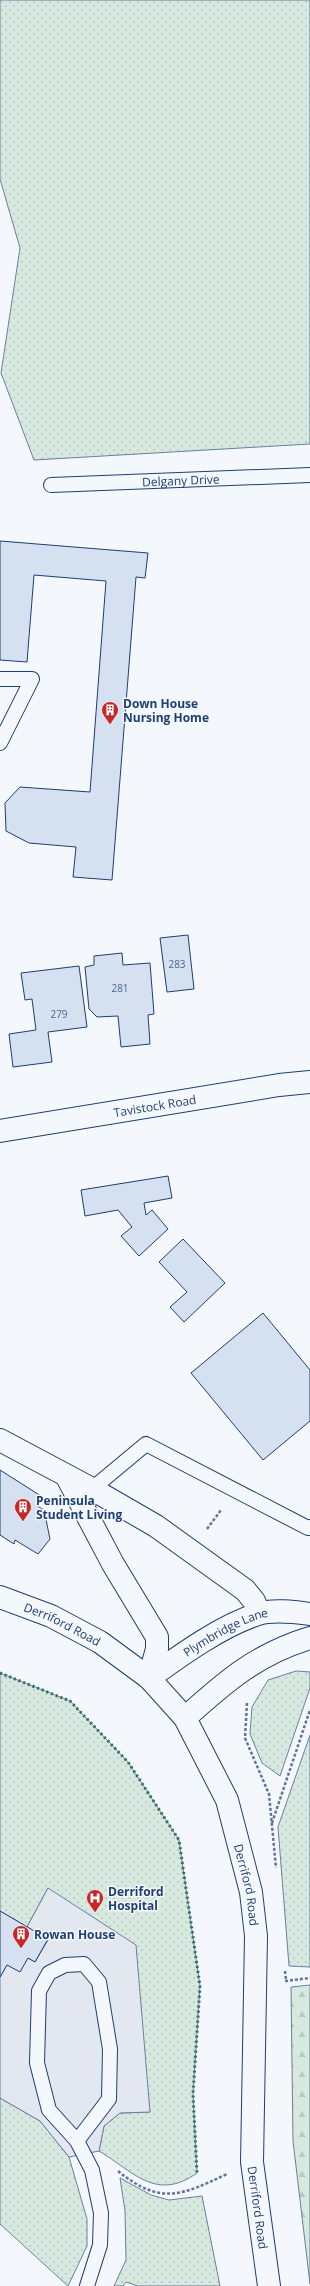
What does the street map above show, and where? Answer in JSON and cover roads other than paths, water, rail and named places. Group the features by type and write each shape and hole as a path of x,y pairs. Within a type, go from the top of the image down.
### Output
{"main road":[{"name":"Tavistock Road","path":"0,1131 279,1085 310,1082"},
{"path":"0,1440 92,1489 156,1526 245,1590 254,1601 259,1613"},
{"path":"67,1477 113,1564 157,1637 157,1649 149,1678"},
{"name":"Derriford Road","path":"0,1597 51,1616 100,1642 149,1678 185,1718 227,1800 251,1892 256,1936 252,2162 269,2286"},
{"name":"Plymbridge Lane","path":"149,1678 198,1646 259,1613 293,1612 310,1614"},
{"path":"185,1718 225,1682 245,1667 270,1652 310,1638"}],"lane":[{"name":"Delgany Drive","path":"51,485 310,475"},
{"path":"0,679 32,679 0,743"},
{"path":"92,1489 146,1444 308,1528 310,1526"},
{"path":"78,2141 109,2099 110,2049 99,1982 84,1964 66,1965 49,1973 39,1991 37,2063 49,2110 78,2141 92,2170 102,2213 100,2239 94,2269 87,2286"}],"place":[{"name":"Down House Nursing Home","path":"110,725"},
{"name":"Peninsula Student Living","path":"23,1522"},
{"name":"Derriford Hospital","path":"95,1913"},
{"name":"Rowan House","path":"21,1949"}]}
